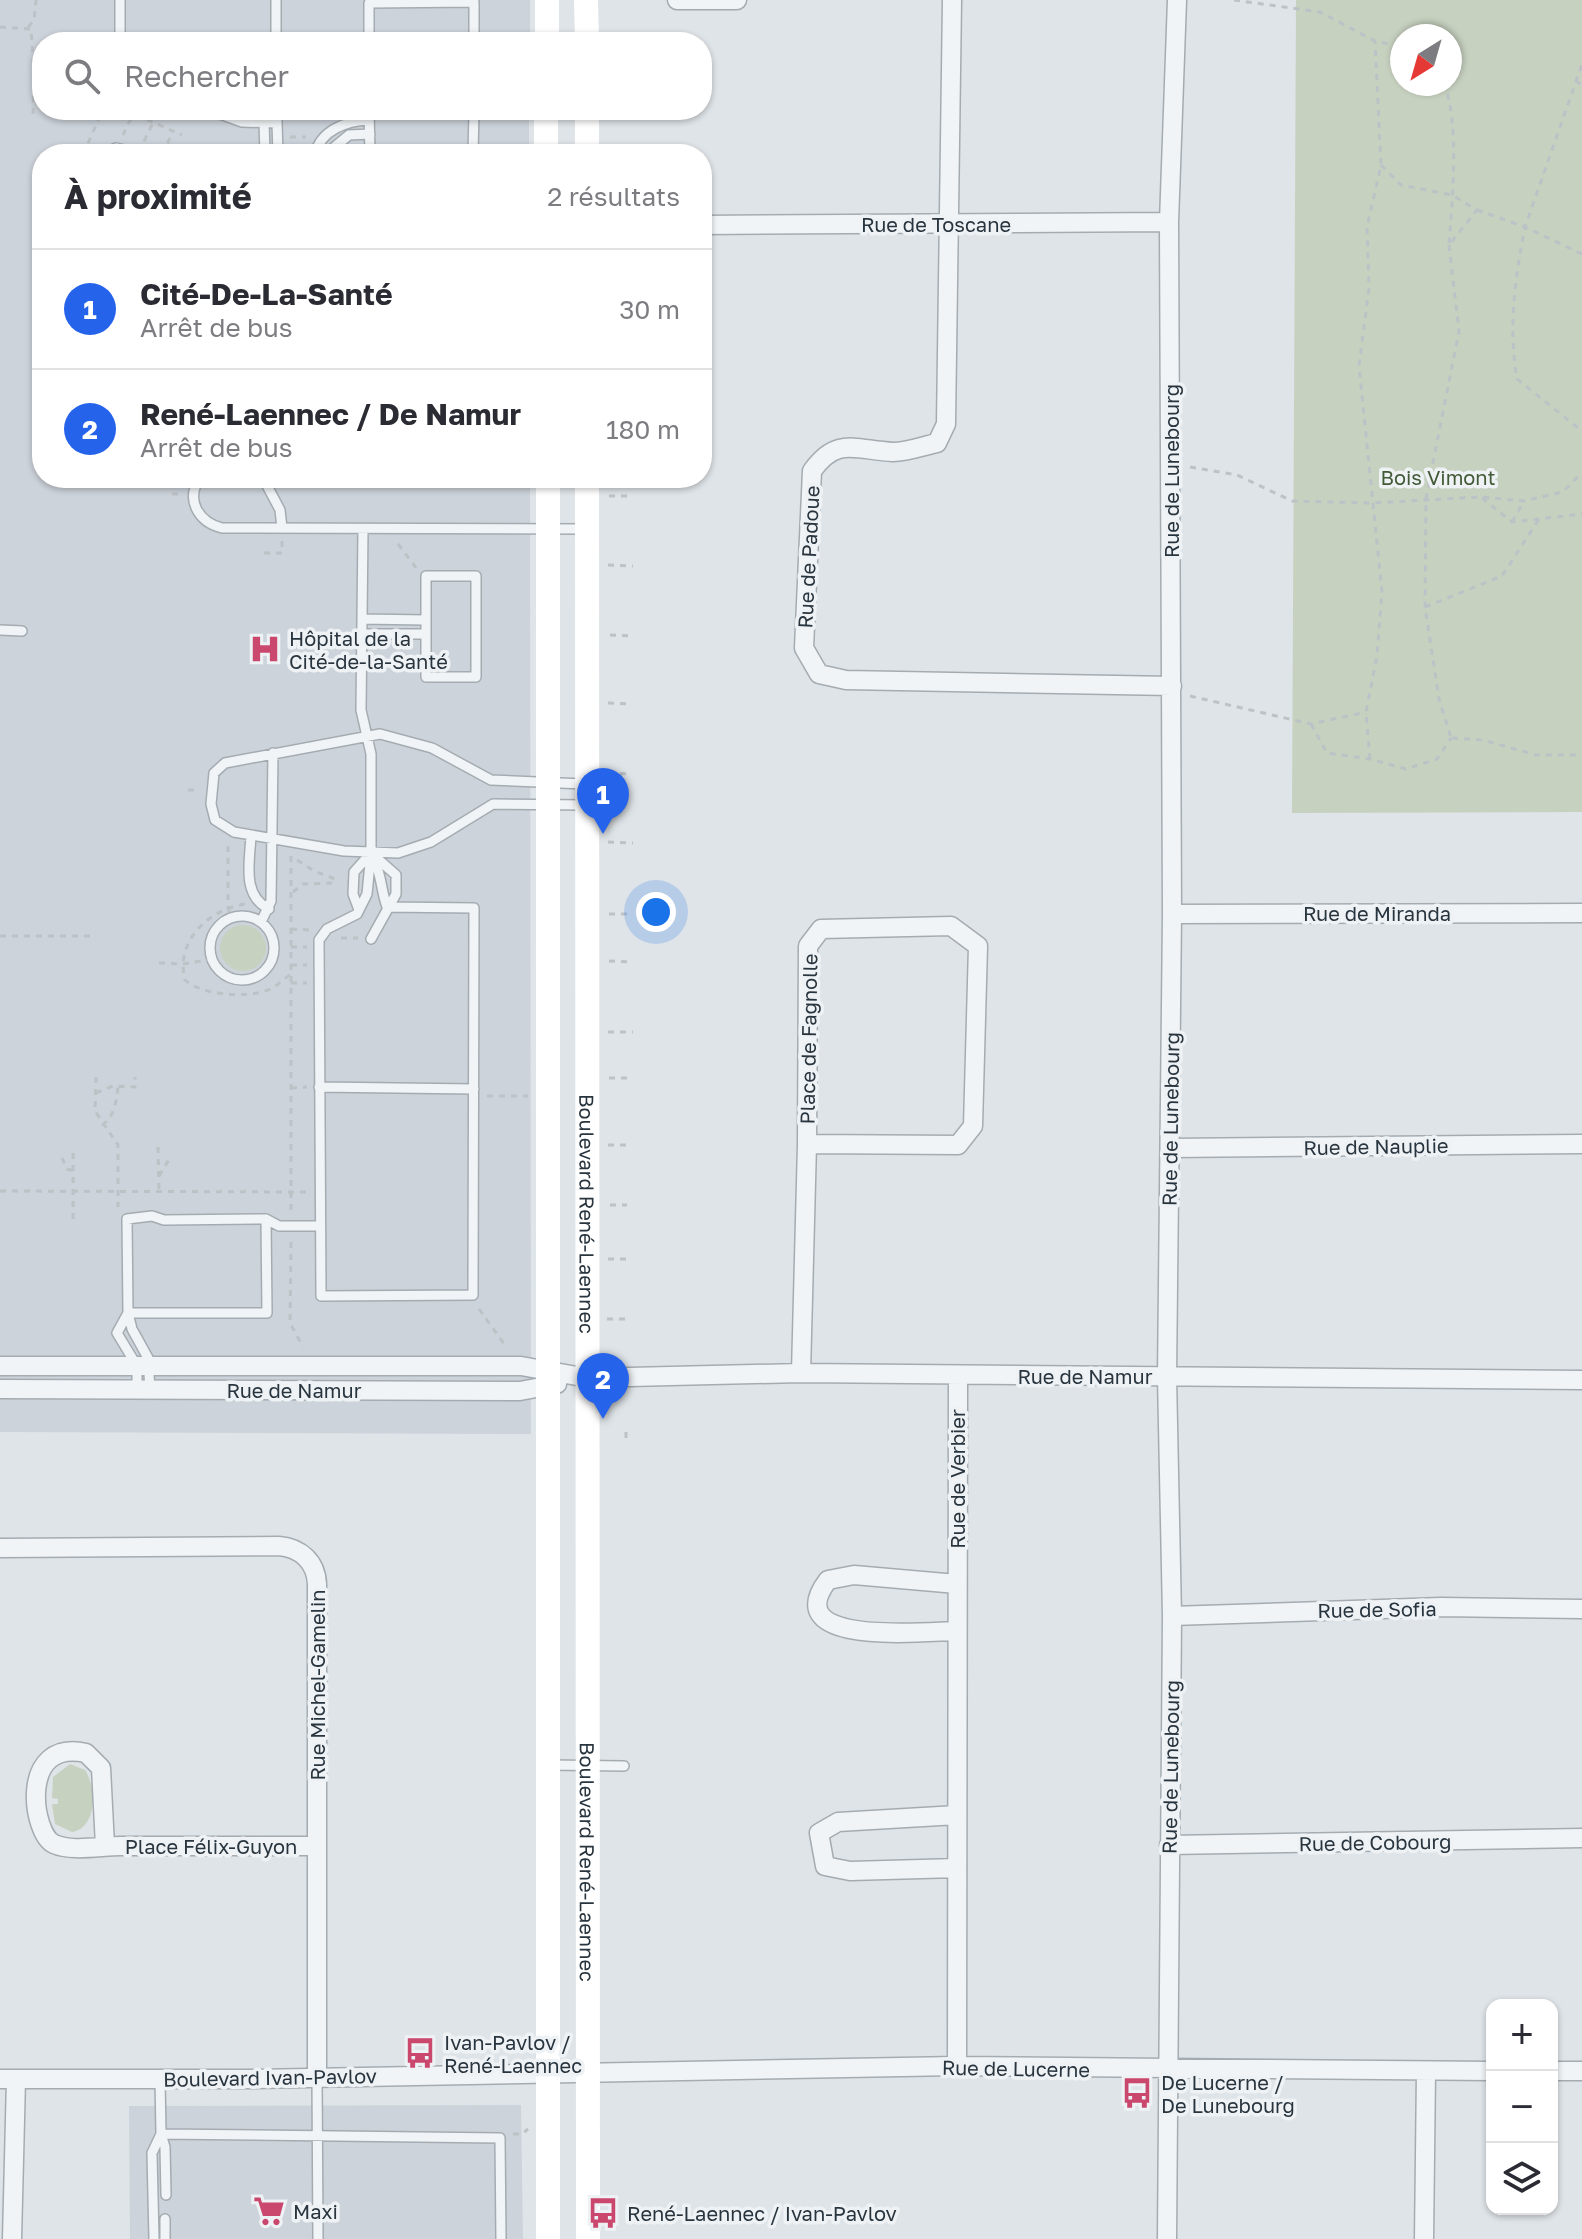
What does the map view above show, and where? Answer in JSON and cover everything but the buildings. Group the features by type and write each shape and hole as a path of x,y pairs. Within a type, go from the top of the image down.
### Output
{"street":[{"path":"547,0 547,32"},
{"path":"586,0 587,32"},
{"path":"677,0 737,0"},
{"name":"Rue de Padoue","path":"952,0 946,424 937,443 896,452 846,446 825,453 812,471 804,648 819,674 846,680 1172,690"},
{"name":"Rue de Lunebourg","path":"1167,2239 1172,1616 1167,1377 1172,914 1169,222 1177,0"},
{"path":"546,120 546,144"},
{"path":"587,120 587,144"},
{"name":"Rue de Toscane","path":"712,225 1169,222"},
{"name":"Boulevard René-Laennec","path":"548,488 548,2239"},
{"name":"Boulevard René-Laennec","path":"588,2239 592,787 587,529 594,488"},
{"name":"Rue de Miranda","path":"1172,914 1582,913"},
{"name":"Place de Fagnolle","path":"801,1373 808,946 821,929 951,926 978,946 973,1126 958,1145 807,1144"},
{"name":"Rue de Nauplie","path":"1170,1148 1582,1144"},
{"name":"Rue de Namur","path":"0,1366 521,1366 548,1378 801,1373 1582,1380"},
{"name":"Rue de Verbier","path":"957,2066 958,1375"},
{"name":"Rue de Namur","path":"0,1389 520,1391 548,1378"},
{"name":"Rue Michel-Gamelin","path":"0,1548 279,1546 304,1555 315,1571 317,2077"},
{"path":"957,1584 854,1575 828,1580 819,1591 820,1614 827,1623 853,1632 957,1631"},
{"name":"Rue de Sofia","path":"1172,1616 1441,1607 1582,1609"},
{"name":"Place Félix-Guyon","path":"105,1846 101,1768 86,1753 53,1754 42,1764 39,1773 41,1831 50,1842 59,1846 105,1846 316,1846"},
{"path":"957,1815 838,1822 819,1833 818,1843 825,1866 850,1871 957,1868"},
{"name":"Rue de Cobourg","path":"1169,1845 1582,1838"},
{"name":"Rue de Lucerne","path":"588,2072 957,2066 1168,2071 1486,2071"},
{"path":"1558,2071 1582,2071"},
{"name":"Boulevard Ivan-Pavlov","path":"8,2079 588,2072"},
{"path":"1424,2239 1426,2072"},
{"path":"8,2079 12,2239"}],"lane":[{"path":"120,0 120,32"},
{"path":"276,0 276,32"},
{"path":"369,32 369,3 474,2 474,32"},
{"path":"232,120 277,123 278,144"},
{"path":"317,144 335,128 355,120"},
{"path":"369,120 370,144"},
{"path":"473,144 474,120"},
{"path":"264,122 265,144"},
{"path":"338,144 349,135 370,134"},
{"path":"197,488 193,501 198,513 207,523 229,528 587,529"},
{"path":"268,488 280,510 282,528"},
{"path":"363,529 361,710 371,754 371,853 381,874 381,893 387,907"},
{"path":"426,576 476,576 476,677 426,677 426,576"},
{"path":"362,619 426,620"},
{"path":"0,630 22,631"},
{"path":"362,634 426,634"},
{"path":"367,735 389,735 424,744 491,780 548,793 592,787 493,804 421,847 398,853 371,853 228,830 215,820 211,810 212,778 225,763 367,735"},
{"path":"261,922 269,909 273,753"},
{"path":"251,835 250,890 255,899 269,909"},
{"path":"371,853 396,875 396,894 371,939"},
{"path":"371,853 354,872 353,894 359,910 353,918 321,933 321,1296 473,1295 474,908 387,907"},
{"path":"247,917 261,922 272,937 274,951 270,965 260,975 246,980 232,979 220,971 212,959 212,936 220,925 232,918 247,917"},
{"path":"319,1087 474,1089"},
{"path":"143,1390 144,1366 128,1313 127,1219 152,1216 164,1220 266,1219 279,1226 319,1226"},
{"path":"128,1313 267,1313 266,1219"},
{"path":"128,1313 117,1333 144,1366"},
{"path":"548,1765 624,1766"},
{"path":"317,2077 318,2239"},
{"path":"160,2079 166,2195"},
{"path":"161,2134 500,2138 501,2239"},
{"path":"154,2239 152,2153 161,2134"},
{"path":"165,2219 165,2239"}],"path":[{"path":"28,27 34,20 36,0"},
{"path":"1234,0 1320,12 1375,41 1390,44"},
{"path":"0,27 28,27 33,32"},
{"path":"1370,759 1366,712 1377,656 1382,592 1359,366 1369,288 1367,227 1381,165 1375,41"},
{"path":"1582,64 1525,227 1515,280 1511,342 1517,379 1582,431"},
{"path":"1576,80 1582,86"},
{"path":"1449,96 1452,195 1449,245 1459,331 1426,498 1428,585 1425,607 1439,699 1451,738"},
{"path":"88,144 98,120"},
{"path":"118,144 130,120"},
{"path":"146,120 182,135"},
{"path":"144,144 153,123"},
{"path":"167,144 173,132"},
{"path":"1381,165 1401,185 1452,195 1477,210 1525,227 1582,254"},
{"path":"1449,245 1477,210"},
{"path":"1171,463 1237,475 1292,501 1372,503 1481,497 1524,501 1563,492 1582,472"},
{"path":"598,488 633,496"},
{"path":"1481,497 1512,522 1582,514"},
{"path":"1512,522 1524,501"},
{"path":"1425,607 1502,576 1539,519"},
{"path":"264,553 282,553 282,540"},
{"path":"396,540 411,565 426,576"},
{"path":"602,565 633,566"},
{"path":"602,635 633,636"},
{"path":"1172,690 1311,724 1366,712"},
{"path":"603,703 632,704"},
{"path":"1311,724 1327,753 1370,759 1406,769 1437,759 1451,738"},
{"path":"1451,738 1483,740 1536,755 1582,755"},
{"path":"592,787 632,774"},
{"path":"188,790 198,790"},
{"path":"228,842 228,908 232,918"},
{"path":"603,842 633,843"},
{"path":"291,894 303,884 333,883 335,879 310,869 291,854 291,894 291,1214"},
{"path":"245,904 215,914 187,943 183,964 185,980 194,987 235,993 265,991 291,974"},
{"path":"602,913 633,914"},
{"path":"291,929 336,938 371,939"},
{"path":"0,936 91,936"},
{"path":"159,963 183,964 212,959"},
{"path":"602,961 632,962"},
{"path":"603,1033 633,1032"},
{"path":"96,1077 95,1111 101,1126 118,1145 118,1219"},
{"path":"96,1093 118,1086 135,1087 135,1077"},
{"path":"602,1078 633,1078"},
{"path":"101,1126 108,1122 118,1086"},
{"path":"497,1095 532,1096"},
{"path":"602,1145 628,1145"},
{"path":"73,1147 73,1219"},
{"path":"158,1147 159,1192"},
{"path":"62,1158 67,1169 74,1171"},
{"path":"159,1176 170,1158"},
{"path":"0,1191 291,1192"},
{"path":"602,1204 627,1205"},
{"path":"291,1238 290,1323 307,1355"},
{"path":"603,1259 628,1259"},
{"path":"477,1306 513,1356"},
{"path":"603,1319 627,1319"},
{"path":"626,1427 626,1438"},
{"path":"500,2138 507,2134 522,2134 534,2124"}],"shaded area":[{"name":"Hôpital de la Cité-de-la-Santé","path":"0,0 530,0 530,32 32,32 32,120 529,120 529,144 32,144 32,488 530,488 531,1434 0,1432"},
{"path":"521,2105 523,2239 130,2239 129,2106"}],"green space":[{"name":"Bois Vimont","path":"1296,0 1582,0 1582,812 1292,813"},
{"path":"243,925 260,931 266,948 260,965 243,971 226,965 220,948 226,931"},
{"path":"70,1764 85,1770 93,1796 86,1823 72,1832 55,1824 52,1804 58,1804 58,1799 52,1798 53,1777"}],"place":[{"name":"Hôpital de la Cité-de-la-Santé","path":"265,649"},
{"name":"Cité-De-La-Santé","path":"603,834"},
{"name":"René-Laennec / De Namur","path":"603,1419"},
{"name":"Ivan-Pavlov / René-Laennec","path":"420,2053"},
{"name":"De Lucerne / De Lunebourg","path":"1137,2093"},
{"name":"Maxi","path":"269,2211"},
{"name":"René-Laennec / Ivan-Pavlov","path":"603,2213"}]}
